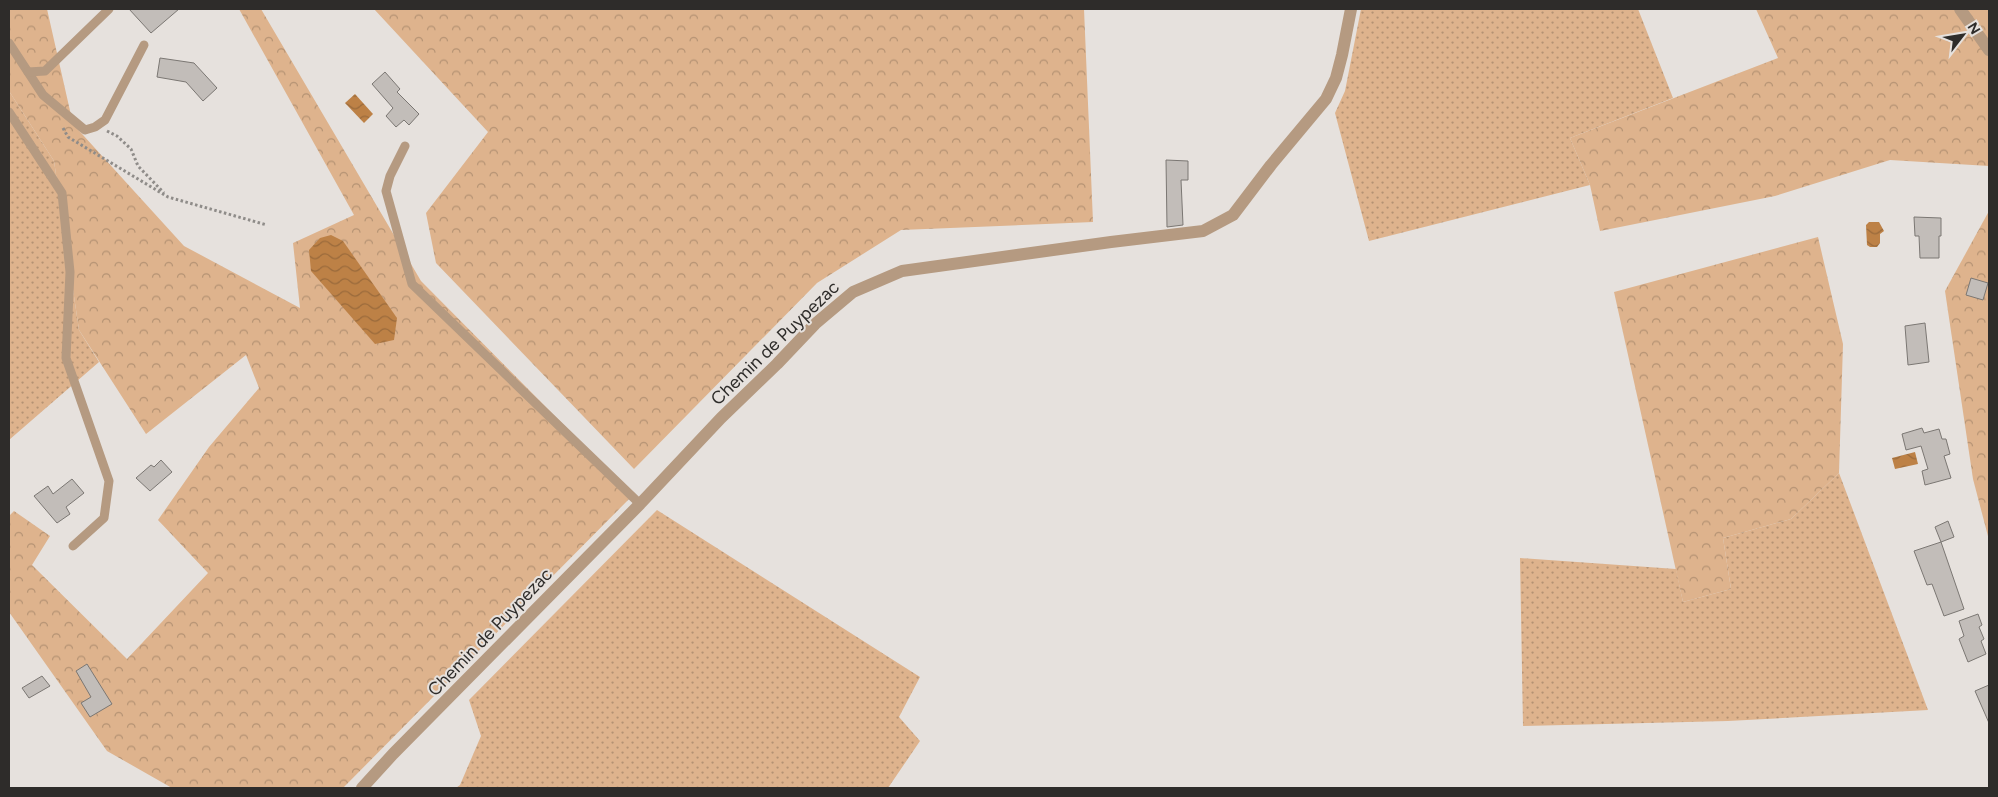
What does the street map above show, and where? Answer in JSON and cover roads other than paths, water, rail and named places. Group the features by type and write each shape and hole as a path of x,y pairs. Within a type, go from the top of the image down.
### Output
{"street":[{"name":"Chemin de Puypezac","path":"362,788 393,754 640,504 721,418 777,364 814,324 853,292 902,271 1203,231 1233,215 1271,165 1326,99 1336,78 1351,9"},
{"path":"1960,9 1989,50"}],"lane":[{"path":"28,72 45,71 109,9"},
{"path":"9,43 43,95 85,130 95,127 105,120 144,45"},
{"path":"9,112 62,193 70,272 66,358 110,481 104,518 73,546"},
{"path":"405,146 390,176 386,191 412,284 640,504"}],"water":[{"path":"355,94 373,114 364,123 345,103"},
{"path":"1869,222 1879,222 1884,231 1880,234 1880,243 1877,247 1867,245 1866,225"},
{"path":"331,235 343,241 397,318 394,340 375,344 311,271 309,250 320,238"},
{"path":"1915,452 1918,464 1895,469 1892,458"}]}
